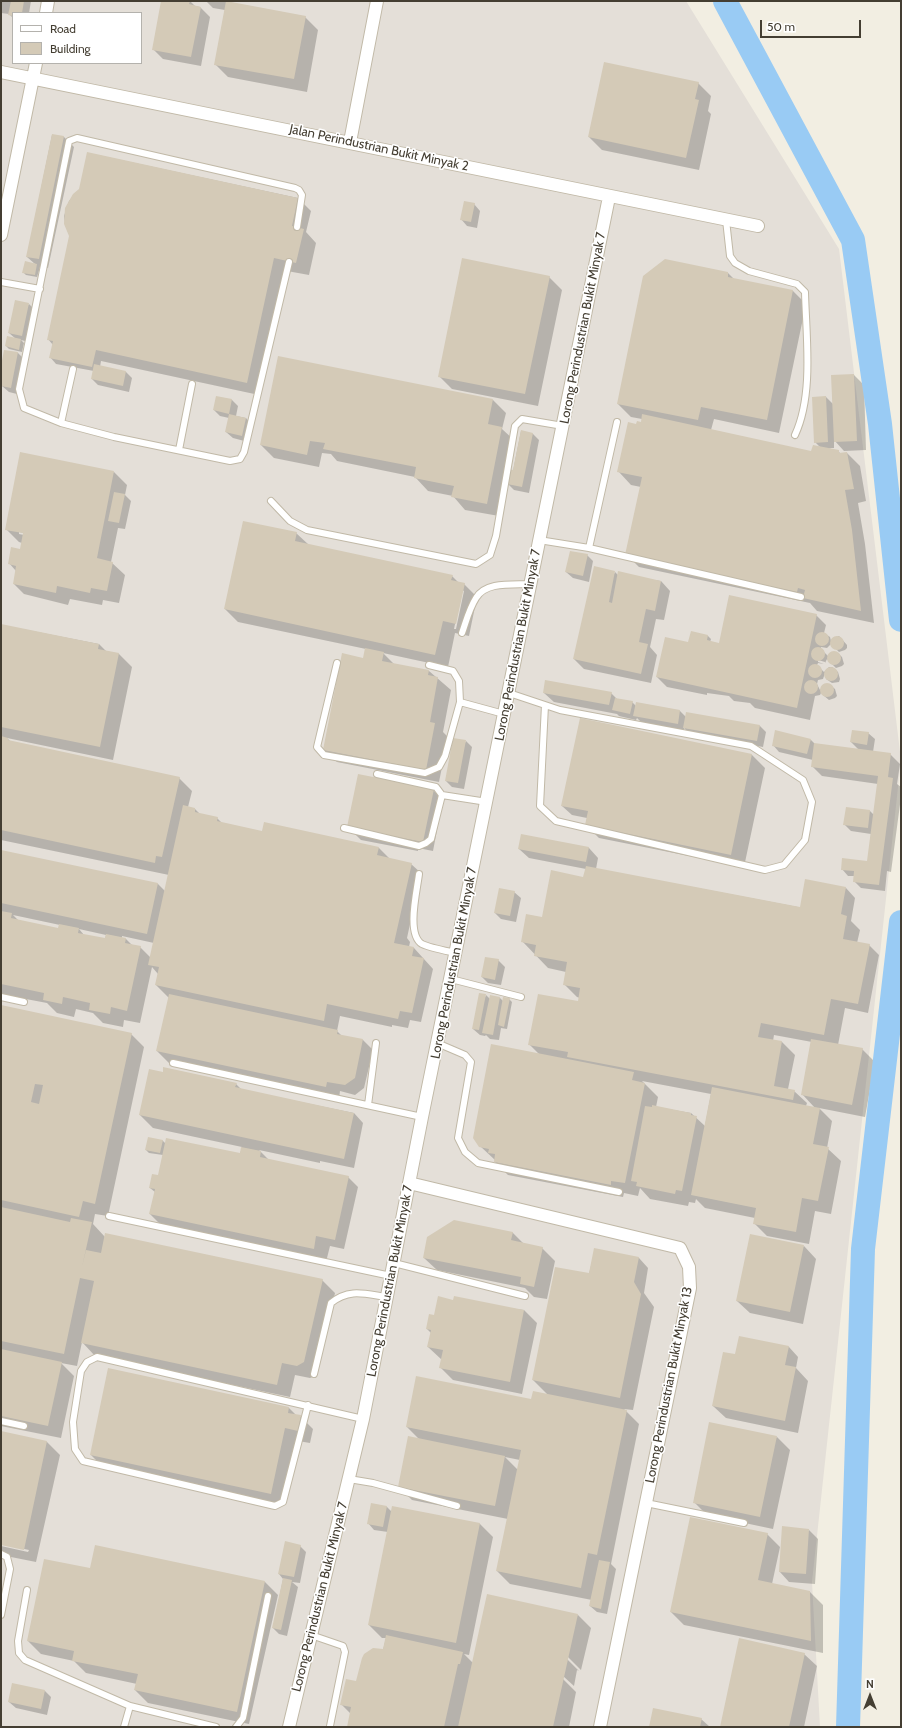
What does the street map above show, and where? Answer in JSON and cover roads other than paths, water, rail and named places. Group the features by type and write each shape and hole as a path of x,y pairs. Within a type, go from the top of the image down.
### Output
{"street":[{"path":"46,12 48,1"},
{"path":"350,142 377,1"},
{"path":"1,235 36,64"},
{"name":"Jalan Perindustrian Bukit Minyak 2","path":"1,72 350,142 609,197 758,226"},
{"name":"Lorong Perindustrian Bukit Minyak 7","path":"289,1727 363,1419 422,1117 609,197"},
{"name":"Lorong Perindustrian Bukit Minyak 13","path":"409,1182 680,1248 689,1267 690,1288 600,1727"}],"lane":[{"path":"289,262 244,452 240,459 230,462 114,437 61,423 24,408 19,389 69,141 76,138 295,188 299,190 302,195 297,227"},
{"path":"726,220 730,256 735,263 749,271 797,284 805,292 807,371 801,422 795,435"},
{"path":"1,282 40,289"},
{"path":"61,423 73,369"},
{"path":"179,450 192,384"},
{"path":"271,501 290,520 307,530 476,564 490,555 496,536 515,426 522,419 563,426"},
{"path":"589,548 617,422"},
{"path":"540,540 589,548 801,597"},
{"path":"462,633 476,598 488,588 502,585 531,584"},
{"path":"337,662 317,747 324,755 425,773 439,767 445,756 460,702 459,681 453,671 429,664"},
{"path":"509,693 545,705 560,710 751,746 803,780 812,802 805,840 784,865 765,870 556,821 540,806 545,705"},
{"path":"460,702 504,714"},
{"path":"378,774 436,787 442,795 486,802"},
{"path":"344,828 419,846 431,839 442,795"},
{"path":"419,874 413,926 416,937 422,944 456,953"},
{"path":"450,979 521,997"},
{"path":"1,997 24,1002"},
{"path":"368,1105 376,1043"},
{"path":"437,1044 465,1055 471,1062 458,1138 465,1152 478,1163 619,1192"},
{"path":"173,1063 422,1117"},
{"path":"109,1216 391,1276"},
{"path":"394,1263 525,1296"},
{"path":"314,1374 331,1303 340,1295 352,1293 387,1297"},
{"path":"308,1405 283,1502 275,1506 83,1461 75,1449 72,1422 81,1371 87,1362 97,1357 308,1405 363,1419"},
{"path":"1,1421 24,1426"},
{"path":"349,1479 374,1483 457,1506"},
{"path":"646,1503 744,1523"},
{"path":"1,1554 7,1557 10,1569 1,1615"},
{"path":"27,1590 18,1642 19,1653 25,1660 130,1706 216,1727"},
{"path":"236,1727 243,1718 268,1596"},
{"path":"311,1635 343,1646 345,1652 330,1726"},
{"path":"124,1727 130,1706"}],"waterway":[{"path":"725,1 853,240 880,424 901,620"},
{"path":"848,1727 863,1249 901,922"}]}
